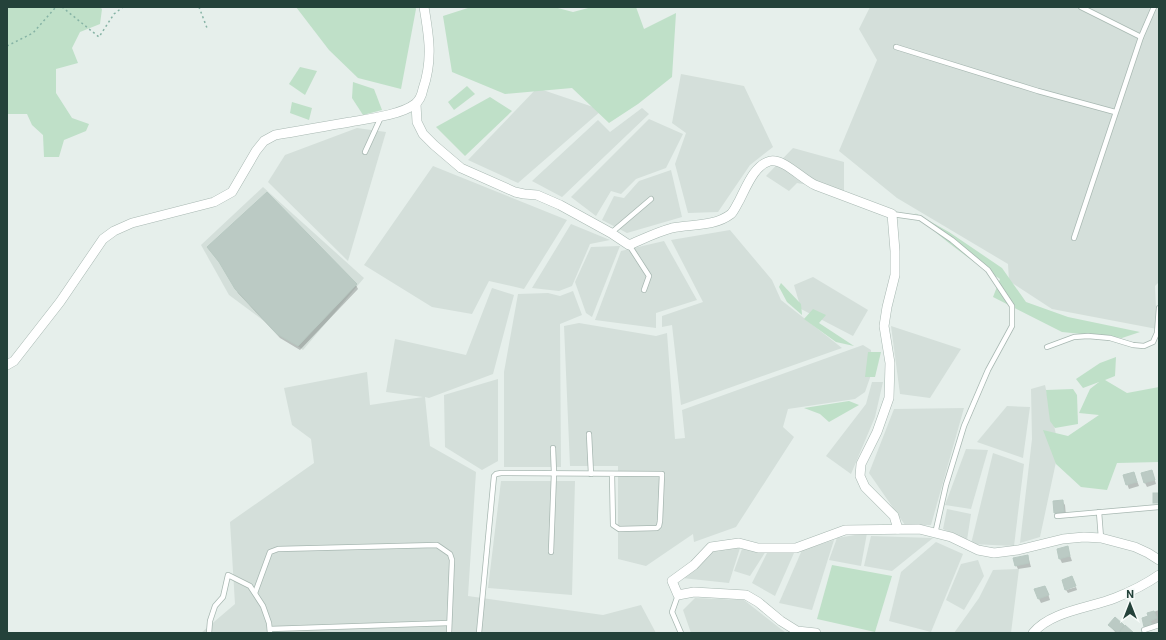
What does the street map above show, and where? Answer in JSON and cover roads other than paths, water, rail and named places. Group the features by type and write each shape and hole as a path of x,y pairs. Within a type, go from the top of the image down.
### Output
{"street":[{"path":"424,7 430,53 422,94 416,104 417,122 423,134 461,168 515,192 536,195 560,205 611,233 629,245 652,234 672,228 707,224 725,218 732,212 754,173 763,164 770,161 781,162 814,185 892,214 895,275 884,326 890,363 889,398 877,432 861,464 860,476 865,486 894,516 898,529"},
{"path":"7,365 14,361 60,302 103,239 114,231 132,223 214,202 223,198 232,192 256,151 264,141 275,135 381,117 416,104"},
{"path":"816,633 797,631 781,621 758,602 746,595 694,592 678,595 672,582 694,564 711,547 739,543 758,548 796,548 845,530 919,530 951,537 978,550 994,553 1018,550 1063,538 1101,538 1135,547 1159,560"},
{"path":"1033,633 1046,621 1115,598 1159,575"}],"lane":[{"path":"1081,7 1141,37"},
{"path":"1074,238 1115,112 1141,37 1154,7"},
{"path":"896,47 1038,91 1115,112"},
{"path":"365,152 381,117"},
{"path":"611,233 650,199"},
{"path":"892,214 920,218 952,240 988,270 1012,306 1012,326 988,370 964,426 946,484 935,534"},
{"path":"629,245 649,276 644,290"},
{"path":"1047,347 1074,337 1088,336 1110,338 1133,345 1144,346 1153,342 1157,333 1159,308"},
{"path":"590,434 591,474"},
{"path":"551,552 554,473 553,448"},
{"path":"479,633 494,476 502,473 662,474 660,521 657,528 618,530 615,528 613,525 612,474"},
{"path":"1057,516 1159,507"},
{"path":"1099,512 1101,538"},
{"path":"255,593 270,552 278,550 437,545 450,554 452,560 449,633"},
{"path":"209,633 210,621 216,606 223,597 228,575 250,586 263,606 270,631 449,623"},
{"path":"678,595 672,612 681,633"},
{"path":"1144,630 1159,625"}]}
